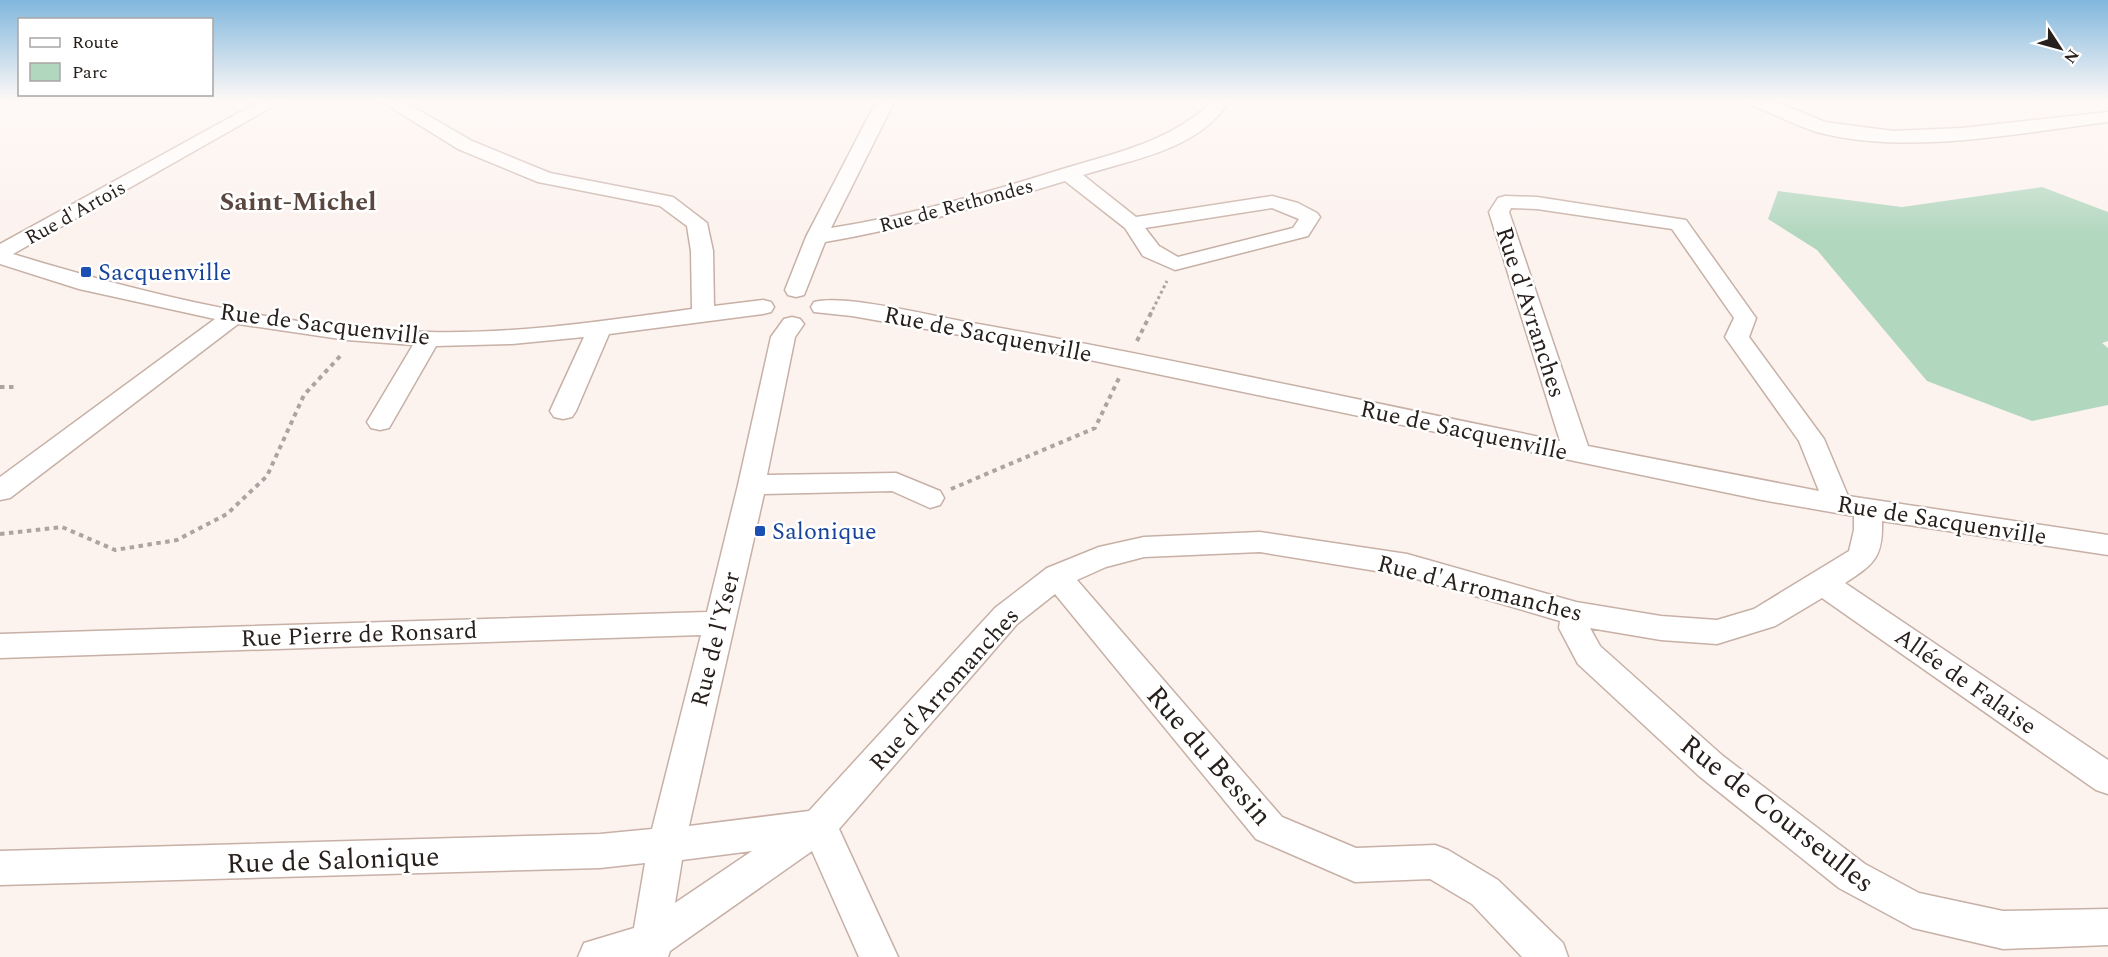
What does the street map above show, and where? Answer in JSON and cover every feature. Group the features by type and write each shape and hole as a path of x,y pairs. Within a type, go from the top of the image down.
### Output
{"street":[{"name":"Rue d'Artois","path":"0,255 196,145"},
{"path":"463,145 545,178 666,201 697,223 702,251 703,314"},
{"path":"796,290 816,237 863,145"},
{"name":"Rue de Rethondes","path":"816,237 871,228 980,201 1162,145"},
{"path":"1068,174 1132,224 1151,251 1175,264 1301,232 1310,217 1291,207 1272,202 1132,224"},
{"name":"Rue d'Avranches","path":"1577,453 1499,212 1505,202 1537,202 1679,224 1745,318 1737,337 1811,439 1838,504"},
{"name":"Rue de Sacquenville","path":"0,255 98,287 234,316 361,333 428,339 514,336 763,307"},
{"path":"796,290 815,294 821,298 822,307 811,319 792,324 766,318 763,307 772,297 796,290"},
{"name":"Rue de Sacquenville","path":"822,307 863,310 1023,339 1577,453 1838,504 2108,545"},
{"path":"0,491 234,316"},
{"name":"Rue de l'Yser","path":"650,950 666,846 752,484 783,337 792,324"},
{"path":"563,411 600,327"},
{"path":"380,422 428,339"},
{"path":"752,484 896,482 930,498"},
{"name":"Rue d'Arromanches","path":"598,957 650,950 819,826 1006,616 1057,576 1099,558 1144,547 1260,542 1407,565 1576,614 1661,628 1717,632 1764,618 1823,584 1862,557 1868,530 1868,509"},
{"name":"Rue du Bessin","path":"1057,576 1269,828 1355,865 1435,862 1485,892 1549,957"},
{"name":"Allée de Falaise","path":"1823,584 2108,779"},
{"name":"Rue de Courseulles","path":"1576,614 1574,628 1589,655 1711,766 1852,876 1913,910 2003,930 2108,927"},
{"name":"Rue Pierre de Ronsard","path":"0,646 718,623"},
{"path":"819,826 879,957"},
{"name":"Rue de Salonique","path":"0,868 600,851 666,846 819,826"}],"path":[{"path":"930,498 1095,428 1175,264"},
{"path":"0,534 62,527 115,550 177,540 227,514 267,476 304,395 361,333"},
{"path":"0,387 18,387"}],"green space":[{"path":"2042,187 2108,212 2108,341 2102,343 2108,348 2108,405 2032,421 1927,381 1817,250 1768,219 1778,191 1902,207"}],"place":[{"name":"Sacquenville","path":"86,272"},
{"name":"Salonique","path":"760,531"}],"district":[{"name":"Saint-Michel","path":"298,201"}]}
